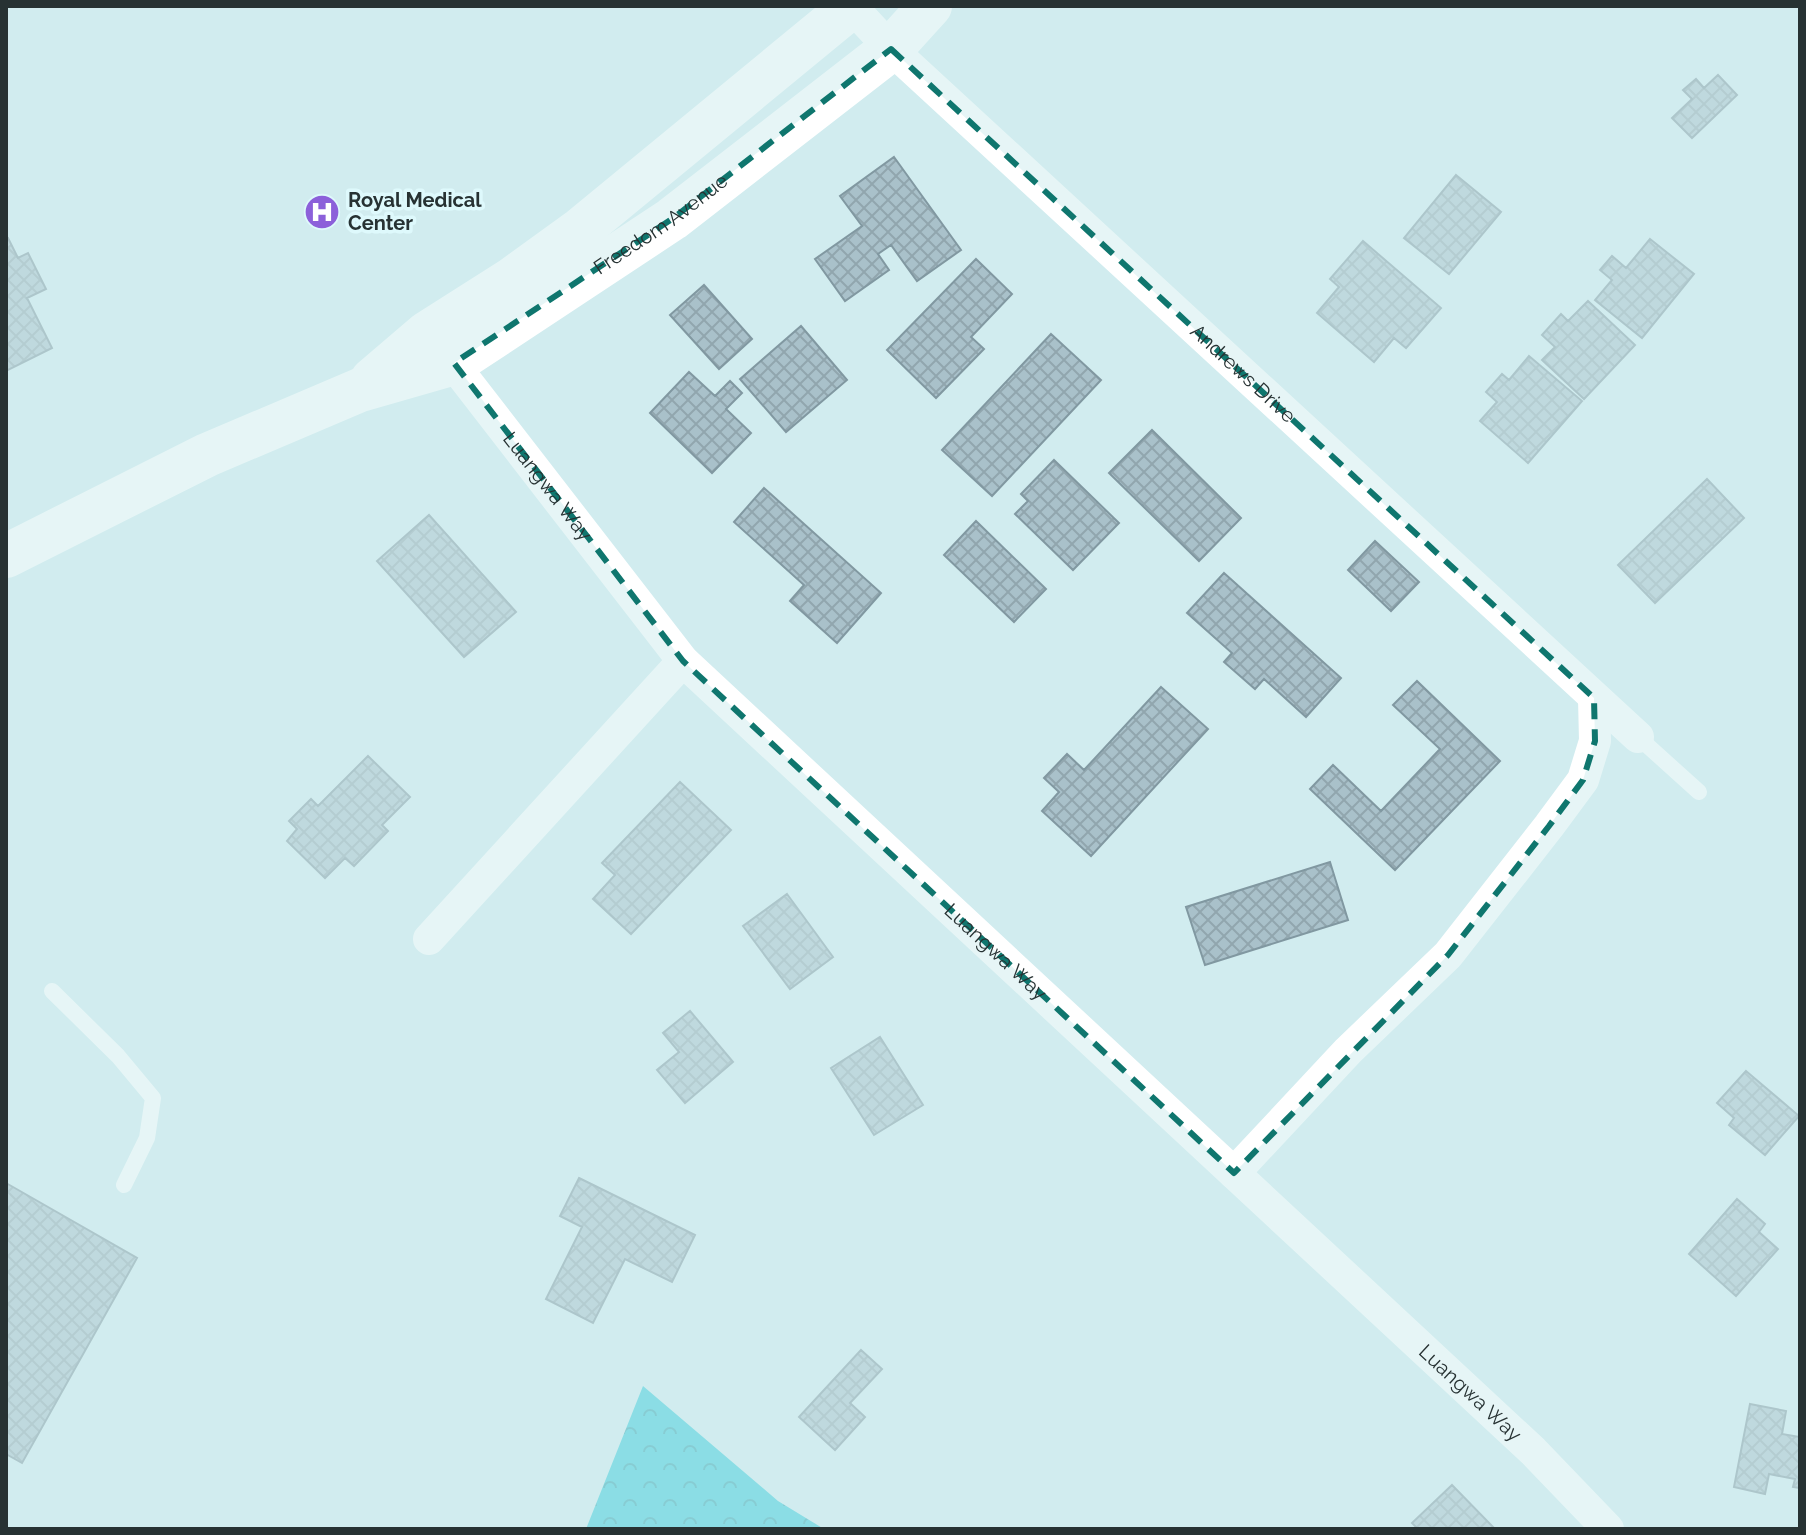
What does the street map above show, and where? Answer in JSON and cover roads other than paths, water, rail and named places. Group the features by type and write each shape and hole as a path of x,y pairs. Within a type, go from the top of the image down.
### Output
{"main road":[{"name":"Freedom Avenue","path":"440,348 512,279 581,229 852,6"},
{"name":"Freedom Avenue","path":"6,556 207,455 360,390 672,219 891,49 930,6"}],"street":[{"name":"Andrews Drive","path":"852,6 891,49 1638,737"},
{"name":"Luangwa Way","path":"440,348 683,661 1533,1451 1608,1529"},
{"path":"429,939 683,661"},
{"path":"1234,1173 1348,1051 1448,955 1549,826 1583,780 1595,741 1594,698"}],"lane":[{"path":"1638,737 1699,792"},
{"path":"52,991 118,1056 153,1098 147,1138 124,1185"}],"place":[{"name":"Royal Medical Center","path":"322,212"}]}
